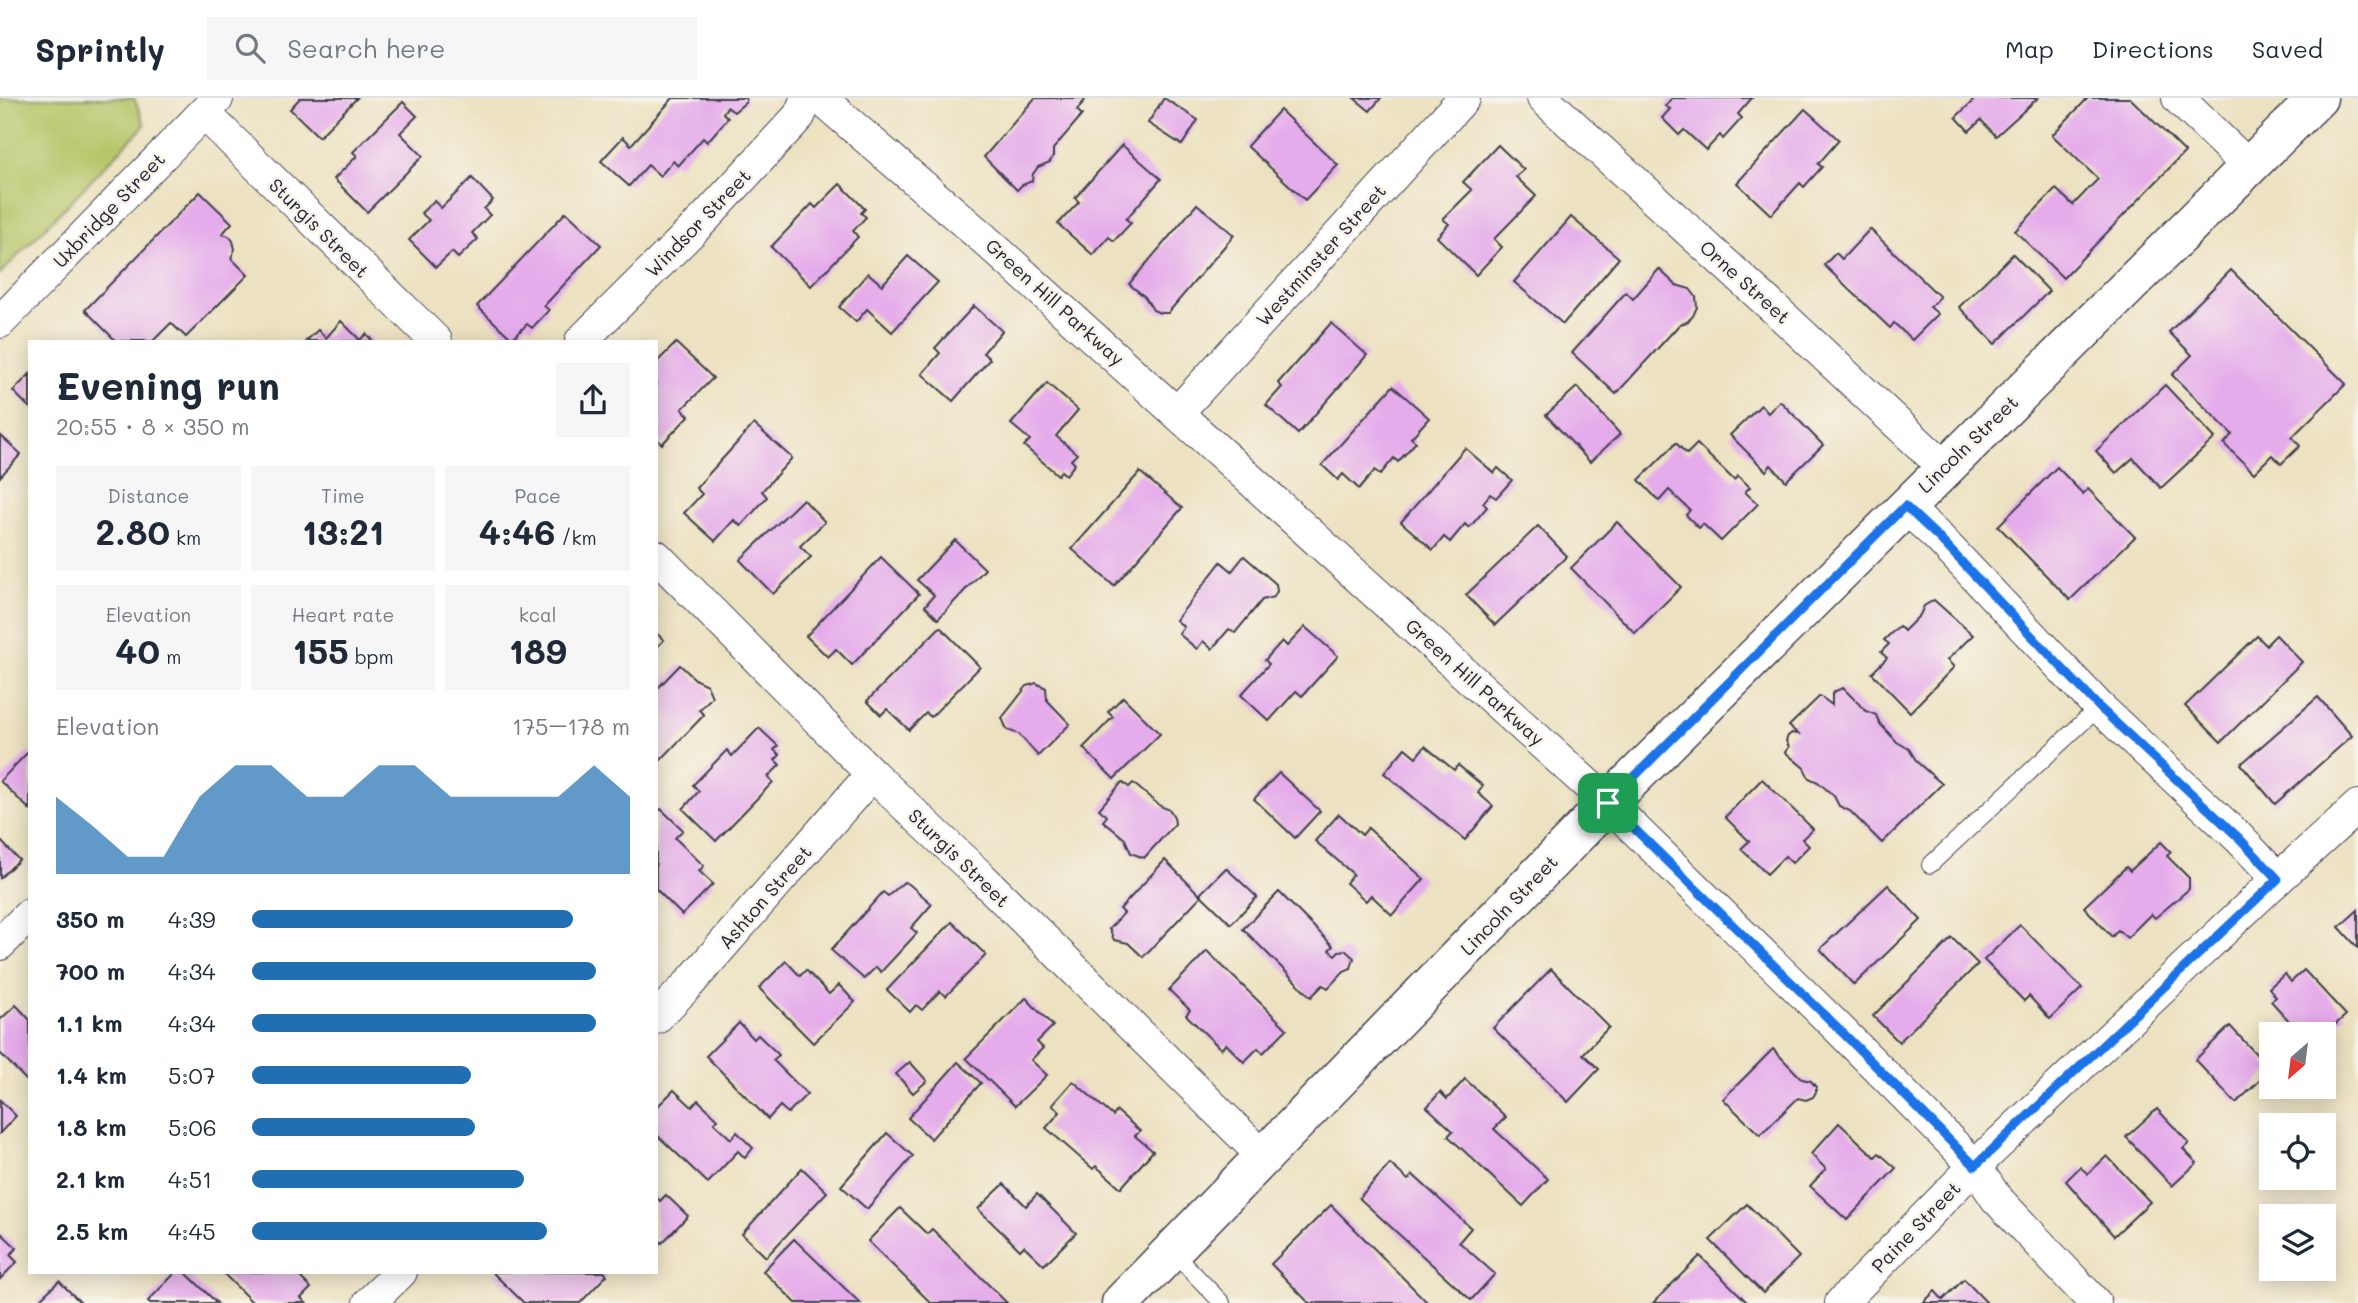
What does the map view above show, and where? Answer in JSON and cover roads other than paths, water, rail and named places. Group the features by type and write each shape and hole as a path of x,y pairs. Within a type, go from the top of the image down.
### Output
{"main road":[{"name":"Lincoln Street","path":"1121,1303 1608,803 2318,98"}],"street":[{"name":"Windsor Street","path":"582,340 724,197 799,116 807,98"},
{"name":"Green Hill Parkway","path":"820,98 983,238 1608,803 1975,1166 1996,1198 2095,1303"},
{"name":"Westminster Street","path":"1177,412 1464,98"},
{"name":"Orne Street","path":"1543,98 1945,468"},
{"path":"2178,98 2249,167"},
{"name":"Uxbridge Street","path":"0,322 211,105"},
{"name":"Sturgis Street","path":"211,105 435,340"},
{"path":"1905,506 1957,556 2099,707 2239,838 2278,879"},
{"name":"Sturgis Street","path":"658,558 872,774 982,878 1264,1157"},
{"name":"Ashton Street","path":"658,1016 872,774"},
{"name":"Paine Street","path":"1841,1303 1975,1166 2358,806"},
{"path":"0,944 28,916"},
{"path":"369,1303 399,1274"}],"lane":[{"path":"1930,865 2099,707"},
{"path":"1172,1251 1222,1303"}]}
